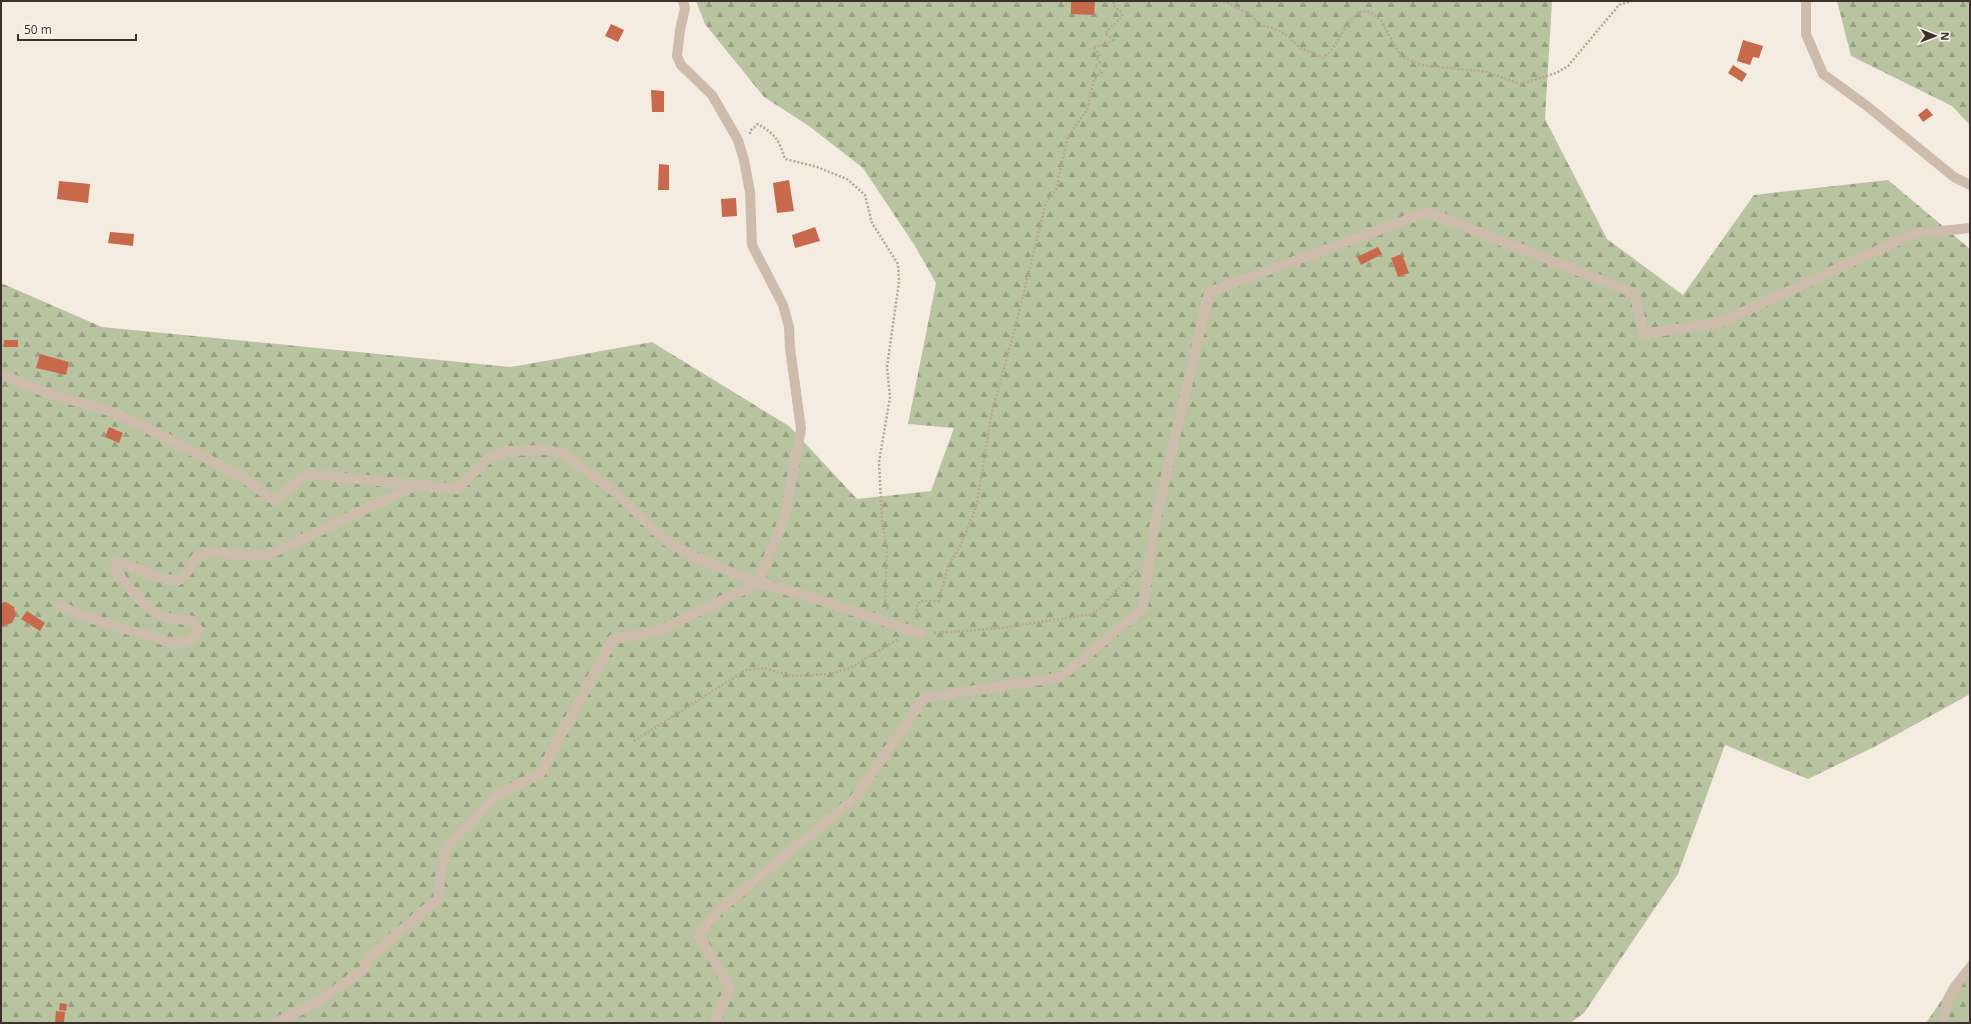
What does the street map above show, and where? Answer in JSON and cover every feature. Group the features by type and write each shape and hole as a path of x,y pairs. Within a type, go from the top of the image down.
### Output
{"street":[{"path":"275,1023 321,1000 364,969 369,957 438,899 447,846 497,795 540,774 613,639 656,632 758,583 785,516 801,429 790,348 789,327 783,305 752,245 750,192 744,160 738,140 712,95 681,66 677,56 680,30 685,8 684,1"},
{"path":"1806,1 1806,34 1823,74 1867,106 1954,178 1970,185"},
{"path":"714,1023 730,987 698,934 719,910 855,798 924,698 1061,677 1143,608 1154,527 1209,292 1428,212 1634,293 1644,334 1721,322 1914,234 1970,228"},
{"path":"1,374 50,394 97,407 125,418 239,474 275,501 287,492 295,481 307,474 457,489 488,459 504,451 546,450 562,453 616,493 666,541 701,560 758,583 805,594 922,634"},
{"path":"60,606 86,617 169,642 188,642 199,631 192,621 160,616 155,612 139,599 115,570 118,561 158,577 176,581 184,577 196,556 211,552 239,555 268,555 417,485"},
{"path":"1943,1023 1944,1006 1950,993 1970,968"}],"path":[{"path":"922,634 917,618 917,606 921,601 939,601 948,566 961,545 976,507 992,412 1014,332 1046,202 1056,189 1068,136 1087,110 1094,79 1102,72 1095,66 1100,62 1096,57 1100,56 1093,47 1107,44 1112,40 1105,33 1122,17 1122,12 1113,5 1114,1"},
{"path":"1219,1 1229,3 1251,15 1260,25 1273,28 1288,36 1299,47 1323,58 1328,54 1345,27 1354,16 1362,11 1370,12 1380,21 1401,56 1421,65 1487,72 1521,84 1556,73 1568,66 1619,4 1632,1"},
{"path":"749,138 750,131 758,124 773,133 780,143 785,159 817,167 847,178 865,195 872,223 898,264 899,282 887,367 890,397 879,462 882,520 887,549 885,597 889,611"},
{"path":"634,741 746,670 764,668 790,676 830,674 850,668 895,640 922,634 1001,628 1093,614 1151,554"}],"green space":[{"path":"696,1 1552,1 1545,119 1607,239 1683,295 1754,195 1888,180 1970,249 1970,694 1878,745 1808,779 1725,745 1678,874 1584,1013 1570,1023 1,1023 1,283 102,327 511,367 652,342 789,426 857,499 931,491 954,428 908,424 936,283 915,246 863,168 809,126 764,97 705,24"},
{"path":"1837,1 1970,1 1970,125 1952,106 1851,56"},
{"path":"1970,959 1970,1023 1926,1023"}],"building":[{"path":"1071,1 1095,1 1094,15 1071,14"},
{"path":"611,24 624,30 618,42 605,36"},
{"path":"1743,40 1763,46 1759,58 1753,57 1750,65 1737,61"},
{"path":"1733,65 1747,74 1742,82 1728,73"},
{"path":"651,90 664,91 664,112 652,112"},
{"path":"1927,108 1933,115 1923,122 1918,115"},
{"path":"659,164 669,165 669,190 658,190"},
{"path":"789,180 794,211 777,213 773,183"},
{"path":"59,181 90,184 88,203 57,199"},
{"path":"736,198 737,216 722,217 721,199"},
{"path":"815,227 820,241 795,248 792,235"},
{"path":"110,232 134,234 133,246 108,243"},
{"path":"1378,247 1382,254 1361,265 1357,257"},
{"path":"1402,254 1409,273 1398,277 1391,258"},
{"path":"4,340 18,340 18,347 4,347"},
{"path":"40,354 69,362 66,375 36,368"},
{"path":"109,427 123,433 119,443 105,437"},
{"path":"6,602 14,607 16,615 12,623 3,626 1,625 1,603"},
{"path":"27,611 45,623 40,631 21,619"},
{"path":"60,1003 67,1004 66,1011 59,1010"},
{"path":"56,1011 65,1012 64,1023 55,1023"}]}
